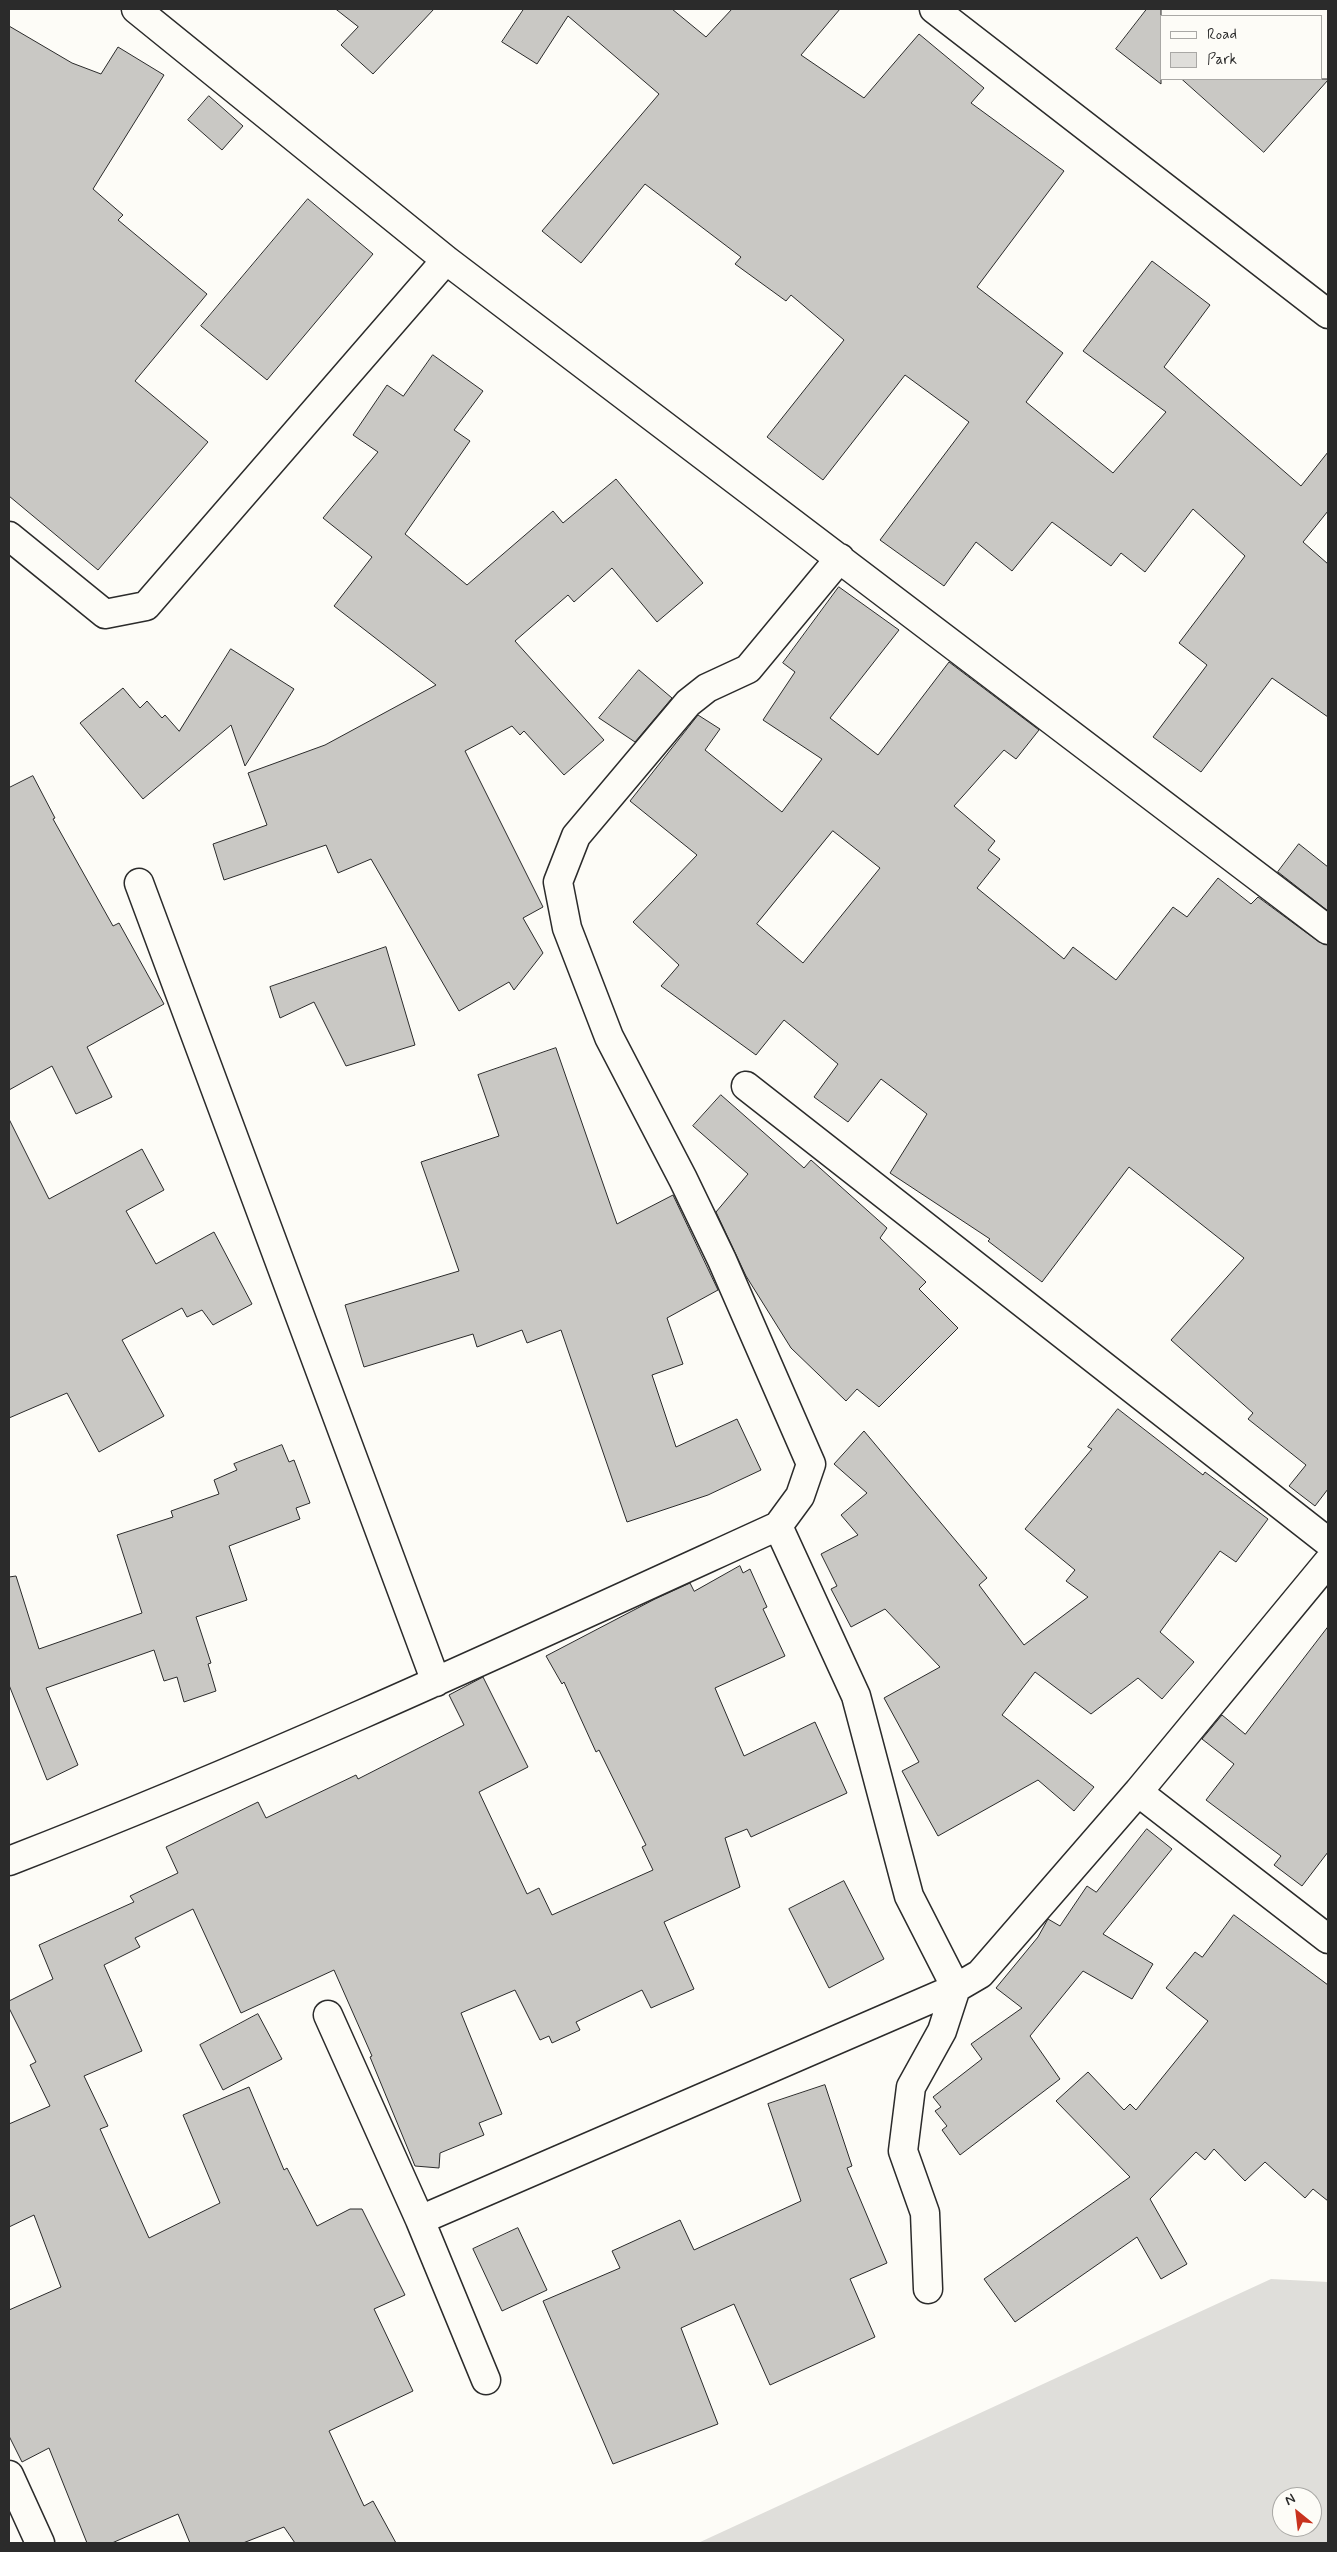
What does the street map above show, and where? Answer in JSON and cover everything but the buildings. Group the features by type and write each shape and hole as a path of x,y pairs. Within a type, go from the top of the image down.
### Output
{"street":[{"path":"136,9 446,260 1328,930"},
{"path":"934,9 1328,314"},
{"path":"9,536 106,614 146,606 446,260"},
{"path":"9,1861 123,1817 436,1682 778,1526 800,1496 811,1464 722,1260 609,1038 567,928 558,882 576,836 688,703 706,688 748,669 840,558"},
{"path":"139,883 436,1682"},
{"path":"746,1086 1328,1542"},
{"path":"778,1526 856,1696 909,1896 956,1988 942,2031 911,2087 902,2151 925,2213 928,2289"},
{"path":"420,2220 956,1988 980,1974 1138,1792 1328,1562"},
{"path":"1138,1792 1328,1939"},
{"path":"328,2015 420,2220 486,2380"},
{"path":"9,2475 40,2543"}],"green space":[{"path":"1271,2279 1328,2282 1328,2543 698,2543"}]}
